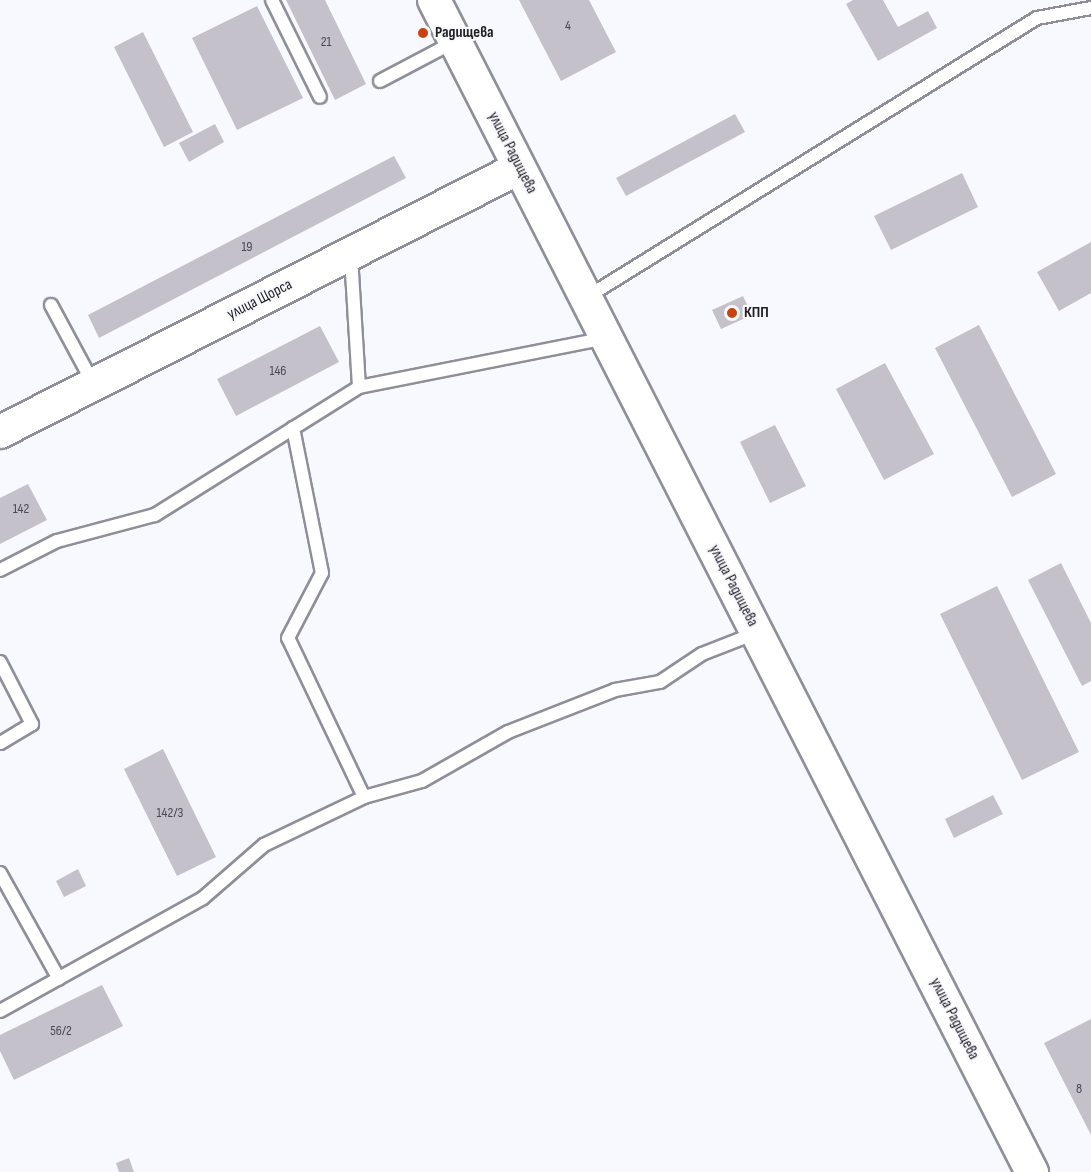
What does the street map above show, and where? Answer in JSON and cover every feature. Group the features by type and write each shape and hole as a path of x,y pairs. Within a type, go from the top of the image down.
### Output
{"street":[{"name":"улица Радищева","path":"434,0 1032,1172"},
{"name":"улица Щорса","path":"0,432 519,168"}],"lane":[{"path":"272,0 320,98"},
{"path":"586,298 1037,18 1091,8"},
{"path":"380,81 455,42"},
{"path":"351,254 359,387"},
{"path":"51,305 93,384"},
{"path":"0,570 57,541 155,515 359,387 606,338"},
{"path":"293,428 322,573 288,638 364,797"},
{"path":"0,1011 203,898 264,845 364,797 422,781 508,732 604,694 660,682 702,654 757,633"},
{"path":"0,662 32,724 0,743"},
{"path":"0,873 58,979"}],"building":[{"path":"286,0 325,0 366,84 335,100"},
{"path":"519,0 589,0 616,52 561,81"},
{"path":"853,0 883,0 898,27 928,11 937,28 878,61 846,4"},
{"path":"257,6 303,98 237,130 192,38"},
{"path":"143,32 193,132 164,147 114,47"},
{"path":"735,114 745,132 626,196 616,178"},
{"path":"215,124 224,142 189,162 179,143"},
{"path":"394,156 406,178 99,338 88,315"},
{"path":"962,173 978,207 891,250 874,216"},
{"path":"1091,242 1091,293 1059,311 1037,272"},
{"name":"КПП","path":"743,296 752,315 721,329 712,310"},
{"path":"979,325 1056,474 1012,497 935,348"},
{"path":"320,326 339,362 236,416 217,379"},
{"path":"885,363 934,454 884,480 836,389"},
{"path":"775,425 806,486 770,503 740,442"},
{"path":"28,484 47,520 0,544 0,498"},
{"path":"1061,563 1091,623 1091,681 1082,686 1028,580"},
{"path":"997,586 1079,752 1022,780 940,614"},
{"path":"163,749 216,857 177,876 124,769"},
{"path":"993,795 1003,814 954,838 945,819"},
{"path":"78,869 86,886 64,897 56,881"},
{"path":"102,985 123,1026 14,1080 0,1051 0,1035"},
{"path":"1091,1019 1091,1135 1044,1043"},
{"path":"129,1158 134,1172 119,1172 116,1163"}],"place":[{"name":"Радищева","path":"423,33"},
{"name":"КПП","path":"732,313"}]}
